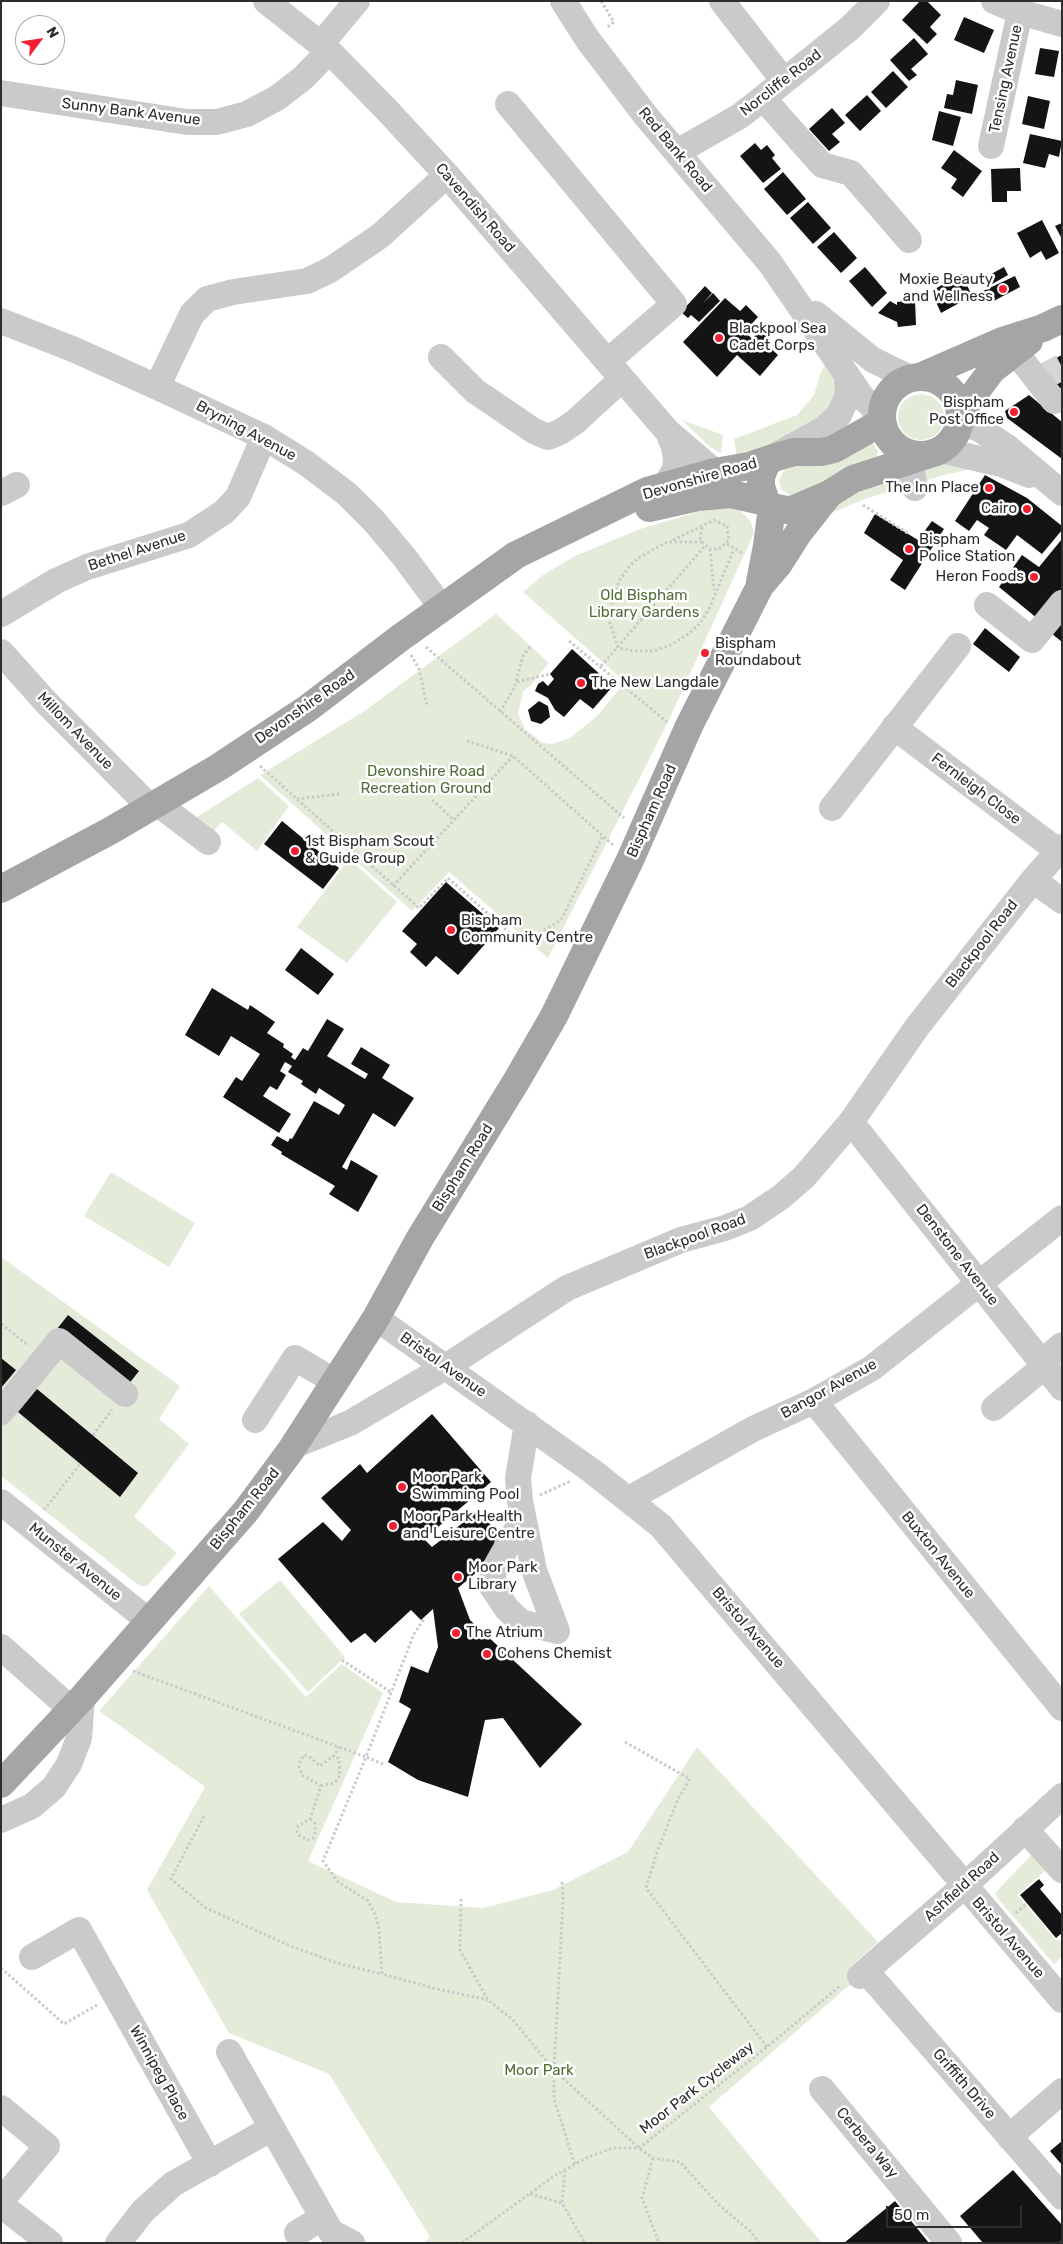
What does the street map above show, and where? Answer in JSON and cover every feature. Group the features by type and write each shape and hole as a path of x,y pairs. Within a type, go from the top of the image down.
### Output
{"main road":[{"path":"922,455 902,451 889,439 881,418 883,405 893,388 1002,341 1052,323"},
{"path":"829,494 854,478 922,455 954,438 960,417 992,370 1052,323"},
{"path":"916,377 940,381 948,387 958,403 960,417"},
{"name":"Devonshire Road","path":"1,889 154,806 308,708 516,555 600,513 666,485 715,472 748,466 775,457 834,449 881,418"},
{"path":"769,505 760,477 766,464 775,457"},
{"name":"Devonshire Road","path":"600,513 651,508 698,497 732,494 786,510 794,509 829,494"},
{"name":"Bispham Road","path":"1,1784 77,1704 246,1511 293,1446 376,1318 420,1238 554,1016 630,860 684,736 760,586 778,565 799,532 829,494"},
{"name":"Bispham Road","path":"760,586 769,505"}],"street":[{"name":"Cavendish Road","path":"266,1 325,48 447,175 668,432 715,472"},
{"name":"Sunny Bank Avenue","path":"1,93 187,122 218,122 246,114 277,98 304,78 358,1"},
{"name":"Red Bank Road","path":"563,1 588,40 646,116 770,263 862,397 881,418"},
{"path":"722,1 784,81"},
{"name":"Norcliffe Road","path":"676,152 740,116 850,28 877,1"},
{"path":"994,1 1020,12 1062,24"},
{"name":"Tensing Avenue","path":"990,146 1020,12"},
{"path":"763,98 822,164 851,173 909,240"},
{"path":"440,357 475,391 534,431 548,437 575,422 615,370 674,304 508,104"},
{"path":"157,387 192,314 207,299 233,292 307,280 330,270 380,236 447,175"},
{"name":"Red Bank Road","path":"793,294 873,360 916,377"},
{"name":"Bryning Avenue","path":"1,322 75,350 157,387 264,437 306,463 347,494 374,521 405,558 442,608"},
{"path":"1016,353 1046,387"},
{"path":"775,457 824,429 840,415 848,395 847,376"},
{"path":"960,417 1007,447 1056,489"},
{"name":"Cavendish Road","path":"666,485 675,469 676,458 668,432"},
{"name":"Bethel Avenue","path":"1,614 56,581 79,570 120,555 189,535 224,512 238,497 264,437"},
{"path":"915,488 922,455 1001,464 1056,489"},
{"path":"987,605 1032,640 1062,603"},
{"path":"833,808 894,726 958,646"},
{"name":"Millom Avenue","path":"1,652 45,701 154,806 208,842"},
{"name":"Fernleigh Close","path":"894,726 1060,849"},
{"name":"Blackpool Road","path":"293,1446 350,1423 447,1366 567,1288 681,1240 725,1228 750,1218 781,1198 804,1177 851,1122 917,1027 1033,880 1060,849"},
{"path":"1033,880 1062,901"},
{"name":"Denstone Avenue","path":"851,1122 1062,1388"},
{"name":"Bangor Avenue","path":"628,1499 753,1429 814,1401 872,1368 1062,1218"},
{"name":"Bristol Avenue","path":"376,1318 447,1366 592,1470 661,1526 1062,2000"},
{"path":"1,1412 59,1340 125,1394"},
{"path":"994,1408 1062,1345"},
{"path":"255,1420 295,1358 334,1381"},
{"name":"Buxton Avenue","path":"814,1401 1062,1708"},
{"path":"522,1509 518,1478 527,1424"},
{"name":"Munster Avenue","path":"1,1502 150,1622"},
{"path":"1,1647 77,1704 78,1738 69,1764 54,1788 32,1806 1,1820"},
{"name":"Ashfield Road","path":"863,1974 964,1886 1062,1796"},
{"path":"1025,1829 1062,1870"},
{"name":"Winnipeg Place","path":"32,1958 79,1930 210,2164"},
{"name":"Griffith Drive","path":"863,1974 1062,2197"},
{"path":"229,2052 322,2218 332,2232 352,2243"},
{"name":"Cerbera Way","path":"822,2089 949,2243"},
{"path":"1009,2137 1062,2090"},
{"path":"1,2108 47,2146 1,2201"},
{"path":"118,2243 158,2195 173,2184 272,2128"},
{"path":"1,2205 50,2243"},
{"path":"298,2233 322,2218"}],"path":[{"path":"601,1 614,22 605,28"},
{"path":"863,505 909,534"},
{"path":"618,648 610,623 610,610 619,581 638,558 652,549 714,520 723,522 729,530 730,540 719,549 710,549 705,546 700,537 702,527"},
{"path":"672,541 702,542"},
{"path":"727,544 749,557"},
{"path":"601,666 705,546"},
{"path":"710,549 714,591"},
{"path":"618,648 634,652 653,651 680,640 701,622 734,549"},
{"path":"405,635 420,669 427,706"},
{"path":"405,635 500,712 642,834"},
{"path":"569,640 684,736"},
{"path":"500,712 508,701 517,682 523,656 531,646"},
{"path":"517,682 550,674"},
{"path":"467,741 513,756 630,860"},
{"path":"243,750 296,800 419,908 448,878 522,944 561,920 603,836"},
{"path":"393,886 513,756"},
{"path":"296,800 339,794"},
{"path":"432,800 454,820"},
{"path":"1,1324 45,1359"},
{"path":"93,1435 125,1394"},
{"path":"31,1526 80,1464"},
{"path":"522,1509 545,1493 592,1470"},
{"path":"382,1974 379,1929 375,1914 368,1901 338,1882 323,1861 392,1693 414,1634 424,1619"},
{"path":"342,1660 392,1693"},
{"path":"115,1661 125,1668 383,1764"},
{"path":"625,1742 690,1779 678,1799 657,1852 646,1888 767,2047"},
{"path":"335,1755 339,1759 340,1776 334,1782 321,1786 302,1775 298,1767 304,1756 309,1756 320,1766 335,1755 338,1747"},
{"path":"310,1819 315,1824 315,1833 313,1838 308,1840 297,1832 298,1826 310,1819 321,1786"},
{"path":"204,1816 172,1879 206,1908 293,1948 337,1963 488,2000"},
{"path":"562,1882 563,1901 554,2099 575,2165"},
{"path":"461,1899 460,1950 488,2000 513,2020 554,2070 639,2148 653,2158 680,2162 719,2204 750,2231 759,2243"},
{"path":"1,1968 64,2024 111,1988"},
{"name":"Moor Park Cycleway","path":"462,2243 565,2170 613,2148 639,2148 767,2047 843,1982 863,1974"},
{"path":"653,2158 642,2198 659,2243"},
{"path":"565,2170 562,2203 585,2243"},
{"path":"530,2194 562,2203"}],"green space":[{"path":"828,359 836,373 836,395 825,420 782,441 737,459 734,439 797,415 814,395 820,375"},
{"path":"916,394 926,394 940,404 944,417 940,430 934,436 926,440 916,440 902,430 898,422 898,412 908,398"},
{"path":"682,420 723,435 721,453 710,447"},
{"path":"872,442 878,451 877,457 835,474 816,487 791,496 781,489 779,480 786,467"},
{"path":"938,458 977,468 944,475 867,498 829,514 847,485"},
{"path":"729,505 743,513 751,522 754,533 668,722 548,958 449,872 412,911 260,775 363,712 496,614 549,663 530,686 523,691 518,714 525,729 543,743 552,744 570,738 597,716 625,682 523,592 543,575 575,556 640,529"},
{"path":"258,778 289,806 257,851 222,822 211,835 194,819"},
{"path":"349,859 397,902 347,963 297,927"},
{"path":"111,1172 195,1223 169,1267 84,1216"},
{"path":"1,1257 180,1386 159,1419 189,1444 134,1517 177,1553 144,1587 138,1585 1,1476"},
{"path":"280,1580 345,1657 308,1692 239,1614"},
{"name":"Moor Park","path":"209,1586 306,1697 342,1664 383,1693 308,1861 396,1902 483,1908 553,1890 628,1852 697,1747 878,1942 851,1966 860,1976 709,2107 822,2243 424,2243 430,2237 329,2074 229,2033 147,1890 205,1787 99,1711"},
{"path":"1037,1849 1052,1865 1017,1895 1057,1941 1062,1939 1062,1957 1054,1964 995,1893"}],"building":[{"path":"920,1 927,1 941,15 930,27 937,34 927,44 902,20"},
{"path":"964,17 994,30 984,53 954,40"},
{"path":"914,38 928,54 911,69 917,75 909,81 890,60"},
{"path":"1040,48 1059,51 1054,77 1035,74"},
{"path":"893,71 908,87 886,108 871,92"},
{"path":"956,80 978,85 972,114 944,108 947,94 953,95"},
{"path":"867,95 881,111 860,131 845,115"},
{"path":"1028,96 1050,101 1044,129 1022,124"},
{"path":"832,108 845,123 832,134 840,142 829,151 809,129"},
{"path":"939,111 961,117 953,146 932,140"},
{"path":"1030,134 1062,141 1059,157 1049,154 1045,168 1023,163"},
{"path":"755,143 761,150 767,145 775,155 772,158 781,169 763,183 740,156"},
{"path":"954,150 982,171 963,197 951,188 957,179 941,168"},
{"path":"1020,168 1021,191 1007,191 1007,202 992,202 991,169"},
{"path":"783,172 806,199 787,215 764,189"},
{"path":"808,202 831,228 813,244 790,218"},
{"path":"1042,220 1059,253 1046,260 1041,251 1030,258 1017,233"},
{"path":"1062,223 1062,239 1055,226"},
{"path":"834,232 857,258 841,273 817,247"},
{"path":"865,267 887,293 872,307 849,281"},
{"path":"1004,267 1008,275 987,287 982,279"},
{"path":"962,274 972,296 941,313 931,291"},
{"path":"1015,276 1020,287 990,303 983,291"},
{"path":"705,286 712,293 703,303 713,293 720,301 699,322 691,315 688,318 681,312"},
{"name":"Blackpool Sea Cadet Corps","path":"725,298 740,311 746,305 758,317 745,331 752,339 760,330 768,337 764,342 778,355 760,376 737,355 717,377 683,342"},
{"path":"915,300 916,325 898,327 897,322 878,313 890,301 897,305 897,302"},
{"path":"1062,355 1062,410 1038,367"},
{"path":"1029,395 1062,422 1062,459 1007,418 1005,411"},
{"path":"985,475 1027,498 1062,526 1062,530 1042,554 1017,535 1006,550 984,535 989,528 977,520 969,531 955,521"},
{"name":"Bispham Police Station","path":"875,514 918,540 932,521 944,529 905,590 890,580 903,560 864,533"},
{"name":"Heron Foods","path":"1062,539 1062,591 1038,619 999,587 1022,555 1039,567"},
{"path":"1062,611 1062,642 1046,629"},
{"path":"985,628 1020,657 1009,672 973,644"},
{"name":"The New Langdale","path":"572,649 613,686 593,709 580,699 564,717 555,710 548,698 535,691 538,684 543,681 548,686 554,679 550,674"},
{"path":"539,701 548,706 550,717 541,724 531,721 528,710"},
{"name":"1st Bispham Scout & Guide Group","path":"282,821 339,868 323,889 264,844"},
{"name":"Bispham Community Centre","path":"446,882 499,928 458,975 436,956 426,967 410,952 417,944 402,931"},
{"path":"301,948 334,974 318,995 285,970"},
{"path":"212,988 248,1010 250,1005 275,1022 267,1033 284,1044 283,1047 293,1054 291,1057 295,1060 303,1048 308,1051 327,1019 344,1029 327,1056 365,1079 368,1074 351,1064 361,1047 390,1065 382,1078 414,1098 395,1127 373,1113 342,1167 347,1170 351,1160 378,1176 358,1212 329,1194 335,1186 281,1154 282,1152 271,1145 277,1136 288,1142 290,1138 292,1139 314,1101 339,1115 345,1105 319,1088 316,1094 301,1084 303,1081 288,1072 292,1066 285,1062 280,1071 286,1075 277,1090 270,1086 263,1096 291,1114 279,1133 223,1097 236,1077 242,1081 260,1054 231,1036 219,1056 185,1035"},
{"path":"68,1315 139,1371 128,1385 57,1329"},
{"path":"1,1358 16,1370 1,1388"},
{"path":"37,1389 138,1473 120,1497 18,1412"},
{"path":"432,1414 491,1482 424,1539 432,1547 479,1510 496,1532 492,1559 458,1588 470,1620 582,1724 540,1768 503,1718 485,1720 468,1797 418,1780 388,1762 411,1709 399,1702 411,1666 428,1673 438,1647 433,1609 421,1620 411,1610 375,1643 365,1633 351,1643 278,1559 323,1522 342,1541 351,1530 321,1498 360,1464 367,1473"},
{"path":"1039,1879 1044,1885 1040,1889 1062,1915 1062,1933 1056,1938 1020,1895"},
{"path":"1062,2141 1062,2165 1050,2151"},
{"path":"1013,2170 1062,2225 1062,2240 1059,2243 983,2243 960,2216"},
{"path":"895,2201 929,2243 844,2243"}],"tunnel":[{"path":"1043,377 1062,367"}],"place":[{"name":"Moxie Beauty and Wellness","path":"1003,289"},
{"name":"Blackpool Sea Cadet Corps","path":"719,338"},
{"name":"Bispham Post Office","path":"1014,412"},
{"name":"The Inn Place","path":"989,488"},
{"name":"Cairo","path":"1027,509"},
{"name":"Bispham Police Station","path":"909,549"},
{"name":"Heron Foods","path":"1034,577"},
{"name":"Bispham Roundabout","path":"705,653"},
{"name":"The New Langdale","path":"581,683"},
{"name":"1st Bispham Scout & Guide Group","path":"295,851"},
{"name":"Bispham Community Centre","path":"451,930"},
{"name":"Moor Park Swimming Pool","path":"402,1487"},
{"name":"Moor Park Health and Leisure Centre","path":"393,1526"},
{"name":"Moor Park Library","path":"458,1577"},
{"name":"The Atrium","path":"456,1633"},
{"name":"Cohens Chemist","path":"487,1654"}],"park label":[{"name":"Old Bispham Library Gardens","path":"644,604"},
{"name":"Devonshire Road Recreation Ground","path":"426,780"}]}
